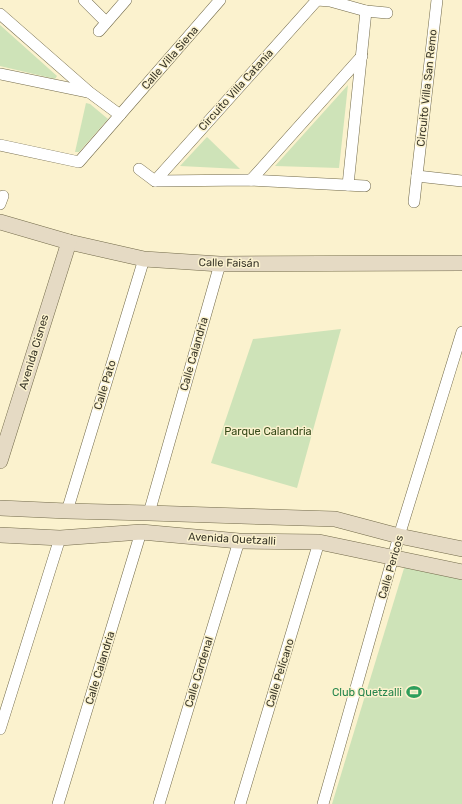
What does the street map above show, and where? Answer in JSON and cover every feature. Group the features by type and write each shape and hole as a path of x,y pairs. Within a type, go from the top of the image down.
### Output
{"main road":[{"name":"Calle Faisán","path":"0,222 68,242 144,259 220,264 462,263"},
{"name":"Avenida Cisnes","path":"0,461 68,242"},
{"name":"Avenida Quetzalli","path":"0,508 67,512 335,519 399,536 462,549"},
{"name":"Avenida Quetzalli","path":"0,534 60,538 141,532 238,541 319,542 462,572"}],"street":[{"path":"84,0 106,22"},
{"path":"99,31 126,0"},
{"name":"Calle Villa Siena","path":"0,145 79,162 220,0"},
{"name":"Circuito Villa Catania","path":"155,180 317,0 330,1 366,11 387,13"},
{"name":"Circuito Villa San Remo","path":"414,202 437,0"},
{"path":"348,185 366,11"},
{"path":"0,14 89,92 120,115"},
{"path":"251,180 362,56"},
{"path":"0,74 89,92"},
{"path":"139,168 155,180 251,180 365,186"},
{"path":"418,176 462,181"},
{"name":"Calle Pato","path":"67,512 144,259"},
{"name":"Calle Calandria","path":"149,513 220,264"},
{"name":"Calle Pericos","path":"323,804 399,536 462,332"},
{"name":"Calle Calandria","path":"58,804 141,532"},
{"path":"0,729 60,538"},
{"name":"Calle Cardenal","path":"159,804 238,541"},
{"name":"Calle Pelícano","path":"240,804 319,542"}],"green space":[{"path":"0,25 57,76 55,79 0,66"},
{"path":"348,85 339,168 275,166"},
{"path":"86,103 90,104 108,119 79,152 75,152"},
{"path":"207,137 240,169 180,166"},
{"name":"Parque Calandria","path":"341,329 297,488 211,463 253,339"},
{"name":"Club Quetzalli","path":"405,565 462,579 462,804 332,804"}],"place":[{"name":"Club Quetzalli","path":"414,692"}]}
